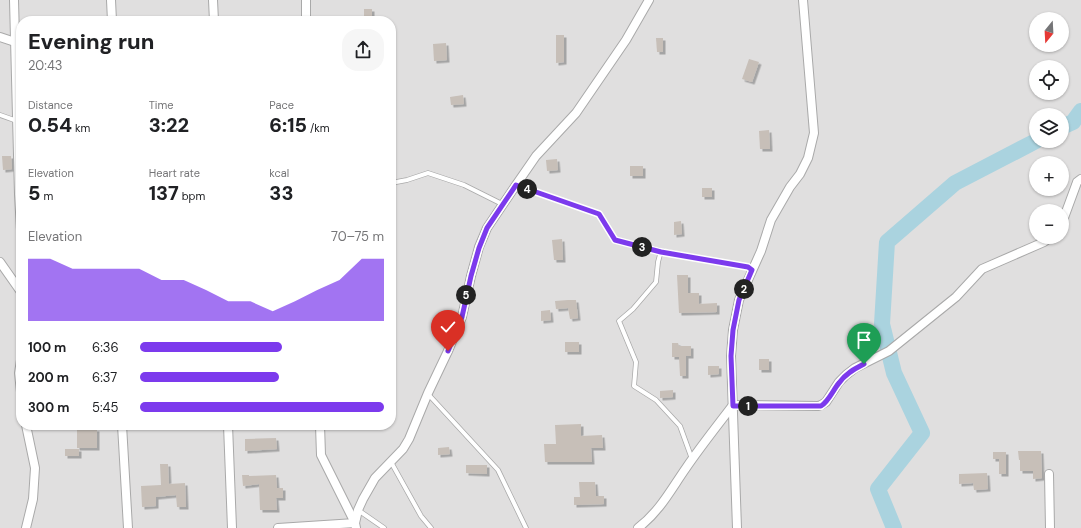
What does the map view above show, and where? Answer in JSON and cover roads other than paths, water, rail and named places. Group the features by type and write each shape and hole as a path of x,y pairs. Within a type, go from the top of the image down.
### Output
{"street":[{"path":"14,0 16,22"},
{"path":"111,0 112,16"},
{"path":"213,0 214,16"},
{"path":"306,0 306,16"},
{"path":"356,526 358,510 375,478 403,449 409,439 428,393 448,351 462,317 471,276 479,248 487,228 536,156 576,113 626,40 649,0"},
{"path":"737,528 731,356 733,330 739,300 761,251 771,220 790,187 800,174 808,158 814,133 803,0"},
{"path":"0,37 16,42"},
{"path":"1069,204 1076,185 1081,179"},
{"path":"733,406 818,406 824,404 839,382 846,375 855,368 889,351 956,297 982,269 1039,244"},
{"path":"0,262 16,285"},
{"path":"638,528 660,508 692,459 733,406"},
{"path":"26,528 33,499 35,468 27,430"},
{"path":"122,430 128,528"},
{"path":"228,430 232,528"},
{"path":"320,430 321,455 356,526"},
{"path":"1048,474 1050,528"},
{"path":"278,528 356,526"}],"lane":[{"path":"0,115 16,120"},
{"path":"396,182 428,173 464,185 503,205"},
{"path":"516,185 599,214 615,240 661,252 748,267 752,270"},
{"path":"661,252 658,262 656,282 633,309 619,321 636,362 634,386 656,400 680,426 692,459"},
{"path":"428,393 498,470 526,528"},
{"path":"391,461 420,516 431,528"},
{"path":"358,510 384,528"}],"waterway":[{"path":"1069,124 1073,122 1081,111"},
{"path":"894,528 878,489 922,433 894,373 882,324 887,242 955,183 1029,145"}]}
